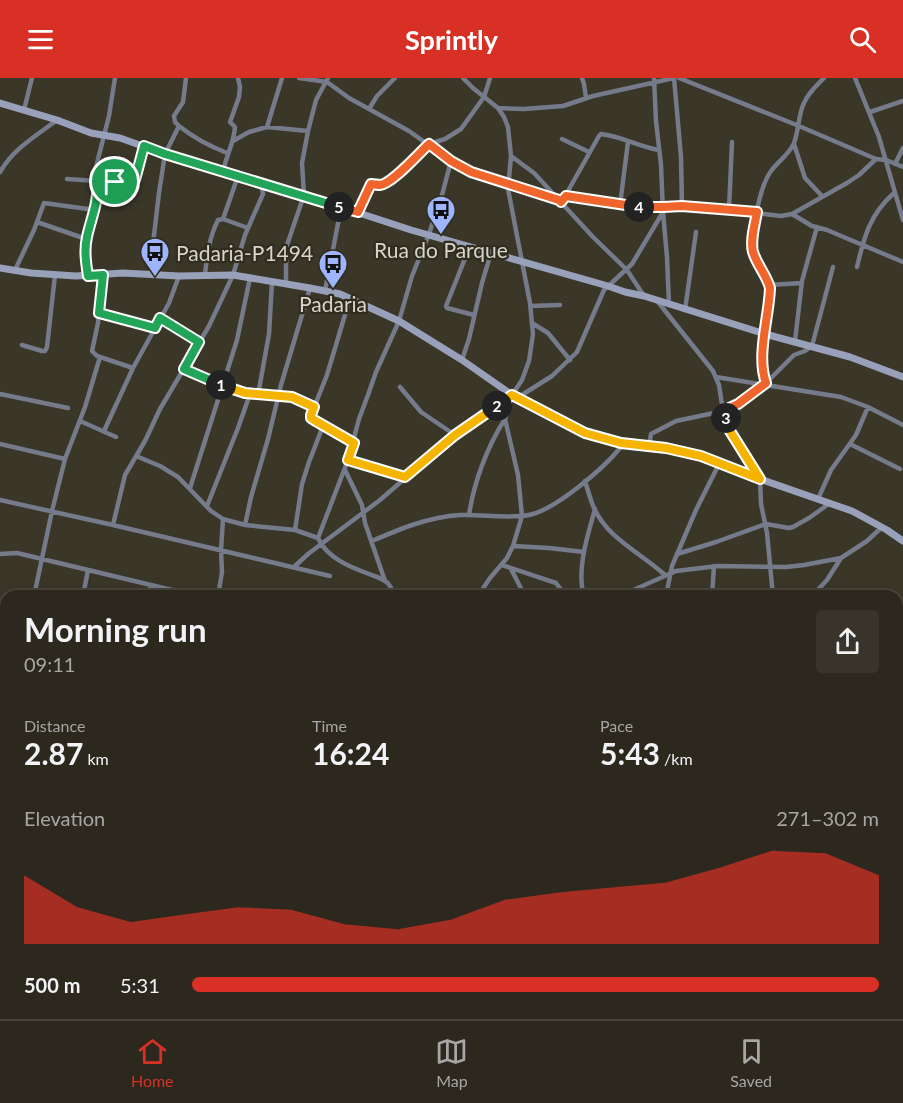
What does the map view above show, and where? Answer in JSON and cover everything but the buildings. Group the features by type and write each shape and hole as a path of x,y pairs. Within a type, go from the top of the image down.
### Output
{"street":[{"path":"24,110 32,78"},
{"path":"88,276 86,238 97,200 97,162 105,135 115,78"},
{"path":"186,78 183,102 174,116 175,122 190,135 227,153"},
{"path":"223,172 227,153 233,141 235,127 230,122 240,91 238,78"},
{"path":"267,127 282,78"},
{"path":"299,78 328,80 349,98 409,131 451,161 471,172 560,201"},
{"path":"369,109 377,96 395,78"},
{"path":"463,78 498,108 508,127 511,156 508,184 534,334 529,361 515,397 484,461 471,500 469,515"},
{"path":"358,212 371,184 386,183 429,144 445,139 461,129 484,97 490,78"},
{"path":"582,78 586,98"},
{"path":"498,108 524,110 562,106 586,98 674,78 681,158 682,206"},
{"path":"679,78 876,159 886,160 903,167"},
{"path":"693,84 694,78"},
{"path":"765,384 762,370 769,285 753,252 757,212 762,189 770,172 794,144 805,100 824,78"},
{"path":"855,78 870,112 903,220"},
{"path":"286,283 286,248 304,195 302,162 308,131 315,100 328,80"},
{"path":"654,81 669,305"},
{"path":"870,112 903,101"},
{"path":"0,103 57,120 78,129 112,136 223,172 304,195 411,230 850,357 903,376"},
{"path":"0,172 18,149 57,120"},
{"path":"151,274 165,154 179,126"},
{"path":"233,141 249,132 267,127 308,131"},
{"path":"560,201 566,196 601,134 659,150"},
{"path":"562,139 589,152"},
{"path":"620,205 628,142"},
{"path":"729,209 732,142"},
{"path":"794,144 805,178 822,196"},
{"path":"67,179 97,182 134,181 144,146"},
{"path":"895,164 903,148"},
{"path":"511,156 534,172 593,237 627,270 644,296"},
{"path":"566,196 663,210 682,206 781,216 792,214 854,178 876,159"},
{"path":"391,590 385,581 360,571 331,555 321,545 318,538 345,470 359,419 376,372 399,321 412,276 442,195 451,161"},
{"path":"205,275 208,245 218,220 222,219 238,176"},
{"path":"113,525 122,482 160,409 214,315 233,275 248,228 263,194 261,183"},
{"path":"857,267 866,233 874,216 894,193"},
{"path":"15,270 44,203 95,210"},
{"path":"325,291 341,207"},
{"path":"294,567 363,513 455,435 552,376 570,360 577,352 604,290 627,270 636,258 663,210"},
{"path":"792,214 817,227 903,262"},
{"path":"222,219 248,228"},
{"path":"37,222 86,238"},
{"path":"795,341 802,283 817,227"},
{"path":"685,310 696,232"},
{"path":"470,246 446,306 474,315"},
{"path":"462,360 491,253"},
{"path":"652,447 650,436 658,430 676,421 723,411 738,404 765,384 786,362 812,346 833,267"},
{"path":"0,268 55,275 88,276 123,273 179,276 233,275 286,283 350,298 399,321 462,360 515,397 585,433 621,443 681,451 720,462 760,479 852,511 903,541"},
{"path":"22,345 42,351 45,351 47,347 55,275"},
{"path":"103,275 92,351 100,357 133,368"},
{"path":"104,431 133,368 169,303 179,276"},
{"path":"190,488 237,340 250,278"},
{"path":"258,395 269,334 272,281"},
{"path":"769,285 802,283"},
{"path":"245,525 291,347 310,288"},
{"path":"350,298 335,352 311,418 354,443"},
{"path":"658,302 713,371 730,431 760,479 772,590"},
{"path":"530,306 560,305"},
{"path":"99,313 155,328"},
{"path":"160,318 199,342"},
{"path":"532,323 548,333 570,360"},
{"path":"35,590 65,459 80,421 100,357"},
{"path":"184,369 234,390 258,395 292,397 314,407"},
{"path":"716,378 842,397 903,425"},
{"path":"400,387 422,412 455,435"},
{"path":"0,394 68,408"},
{"path":"207,507 250,394"},
{"path":"818,499 831,470 850,444 868,407"},
{"path":"482,590 502,565 513,546 522,516 518,475 505,419"},
{"path":"80,421 116,437"},
{"path":"295,530 302,484 323,426"},
{"path":"372,541 423,521 439,518 469,515 522,516 542,511 601,469 621,443"},
{"path":"0,444 65,459"},
{"path":"850,444 900,469"},
{"path":"136,456 178,477 207,507 224,519 245,525 295,530 318,538"},
{"path":"348,460 405,477"},
{"path":"667,590 677,554 720,462"},
{"path":"345,470 362,505 385,581"},
{"path":"585,481 595,509 617,538 664,575"},
{"path":"0,500 330,576"},
{"path":"677,554 766,524 794,527 830,503"},
{"path":"583,590 581,583 585,540 595,509"},
{"path":"219,590 224,519"},
{"path":"818,590 841,558 882,527"},
{"path":"513,546 584,552"},
{"path":"0,554 17,553 172,590"},
{"path":"633,590 671,572 714,566 804,565 841,558"},
{"path":"502,565 556,583 561,590"},
{"path":"712,590 714,566"},
{"path":"511,569 522,590"},
{"path":"83,590 88,570"},
{"path":"150,590 151,585"}],"place":[{"name":"Rua do Parque","path":"441,236"},
{"name":"Padaria-P1494","path":"155,278"},
{"name":"Padaria","path":"333,290"}],"route":[{"path":"429,144 451,161 471,172 561,202 566,196 637,207 682,206 757,212 753,252 770,288 763,346 762,370 766,383 738,404 723,411 730,431 760,479 701,456 666,448 621,443 585,433 512,395 455,435 405,477 348,460 354,443 311,418 314,407 292,397 258,395 234,390 184,369 199,342 160,318 155,328 99,313 103,275 88,276 86,238 96,205 97,182 115,182 135,180 144,146 358,212 371,184 386,183 429,144"}]}
